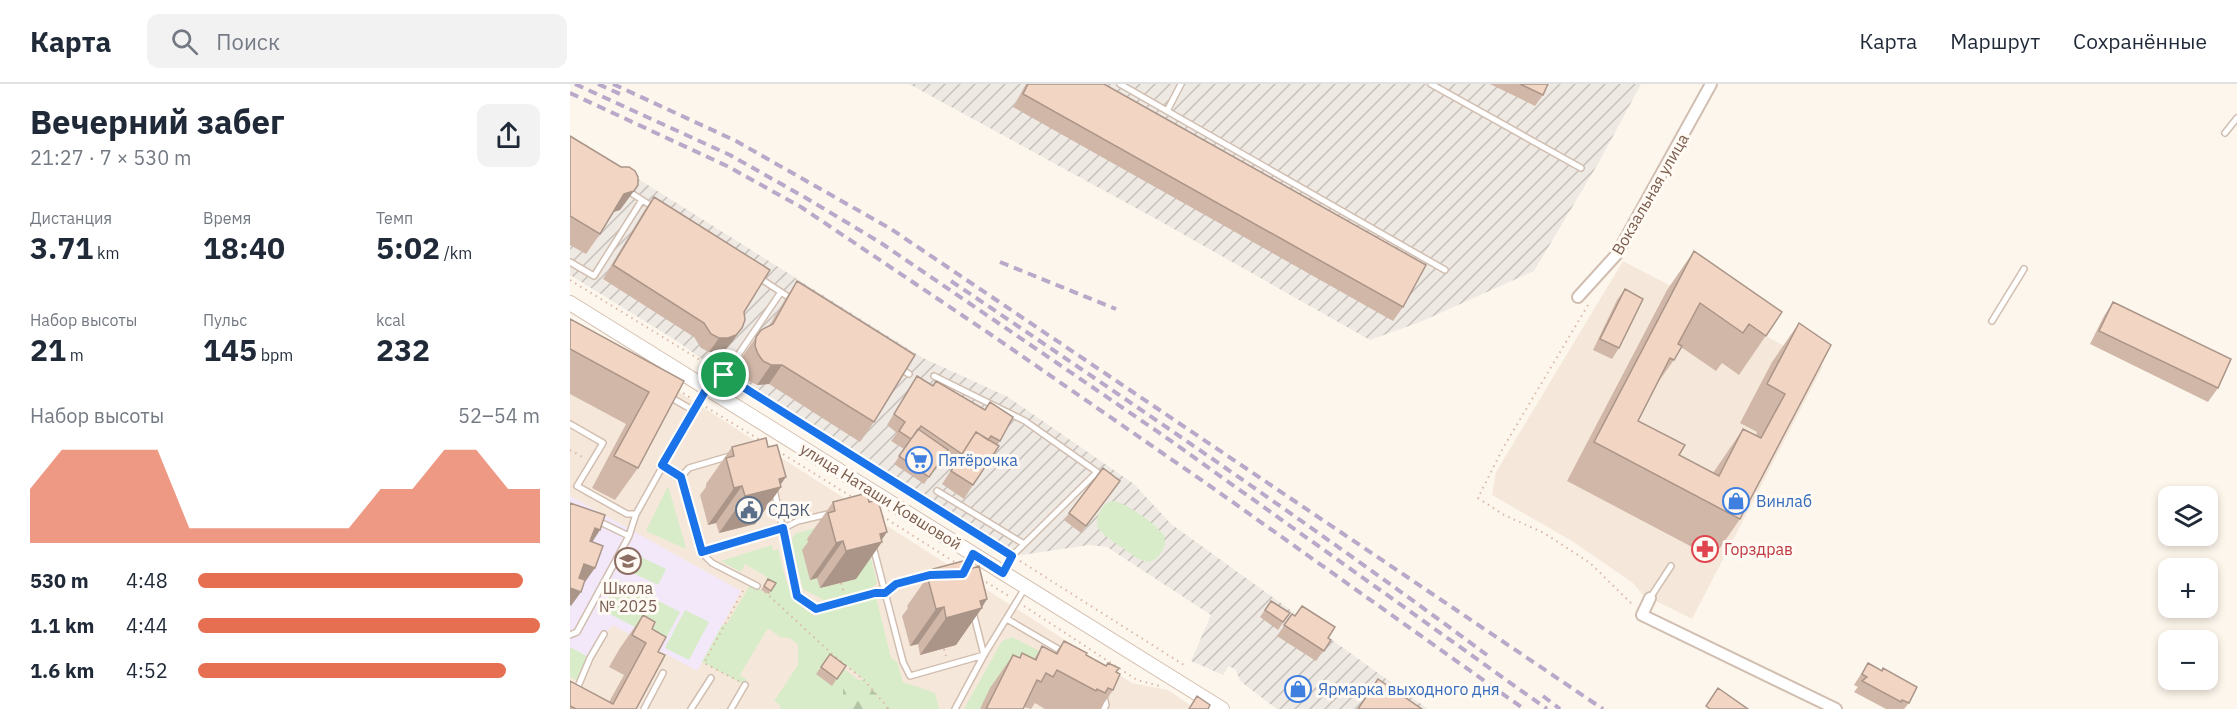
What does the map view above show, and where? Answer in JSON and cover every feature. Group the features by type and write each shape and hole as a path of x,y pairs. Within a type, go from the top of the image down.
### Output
{"street":[{"name":"Вокзальная улица","path":"1578,297 1617,254 1711,84"},
{"name":"улица Наташи Ковшовой","path":"570,303 1222,709"},
{"path":"1650,598 1642,615 1836,709"}],"lane":[{"path":"1120,84 1445,270"},
{"path":"1167,111 1181,84"},
{"path":"1431,84 1581,168"},
{"path":"2225,133 2237,118"},
{"path":"624,189 662,213"},
{"path":"570,262 594,276 642,200"},
{"path":"1992,321 2024,269"},
{"path":"751,272 801,305"},
{"path":"570,635 577,632 629,536 636,514 694,411 724,375 781,292"},
{"path":"889,362 909,374"},
{"path":"934,376 1025,421 1097,471 1012,556 1003,573"},
{"path":"666,394 694,411"},
{"path":"570,424 603,442 577,486 627,514 636,514"},
{"path":"681,477 689,468 733,455"},
{"path":"662,465 681,477 702,552 712,562 757,586"},
{"path":"774,487 797,596 816,609 875,593 885,593 896,584 930,575 941,575"},
{"path":"937,491 1024,544"},
{"path":"870,509 878,495"},
{"path":"702,552 783,528 798,521 831,513"},
{"path":"590,516 629,536"},
{"path":"873,544 903,662 910,676 984,655"},
{"path":"966,569 973,554"},
{"path":"1650,598 1671,566"},
{"path":"955,709 984,655 1026,587"},
{"path":"972,608 984,655"},
{"path":"1007,619 1072,658"},
{"path":"570,694 574,696 590,658 604,634"},
{"path":"644,709 663,673"},
{"path":"691,709 711,678"},
{"path":"1102,684 1106,705 1104,709"},
{"path":"731,709 745,685"}],"path":[{"path":"570,280 1187,667"},
{"path":"1587,305 1503,448 1478,498 1503,515 1544,533 1590,563 1642,615"},
{"path":"672,386 760,440"},
{"path":"770,446 1017,601 1137,680 1164,687"},
{"path":"570,450 592,462"},
{"path":"745,685 704,663 748,581"},
{"path":"757,586 864,680 889,709"}],"shaded area":[{"path":"909,84 1641,84 1599,162 1534,271 1420,322 1370,340 1158,220"},
{"path":"570,136 923,358 1008,397 1134,484 1171,524 1428,709 1277,709 1240,681 1236,670 1229,666 1223,675 1191,661 1211,615 1107,547 1089,545 1022,555 724,375 677,341 570,275"},
{"path":"1623,261 1823,366 1692,619 1642,594 1633,583 1572,541 1492,495 1496,472"},
{"path":"570,322 1132,683 1168,690 1196,709 570,709"},
{"name":"Школа № 2025","path":"570,496 741,591 697,671 613,625 604,634 590,658 570,647"}],"green space":[{"path":"668,486 685,544 686,549 646,531"},
{"path":"1111,501 1124,504 1164,535 1165,545 1156,559 1145,561 1134,556 1098,528 1099,512"},
{"path":"862,524 877,583 872,588 824,600 803,589 791,542 794,534 822,526 809,548 802,550 810,579 817,578 821,588 856,579"},
{"path":"772,545 773,551 778,549 786,580 793,595 816,617 816,609 875,593 891,658 897,662 903,682 935,693 939,709 889,709 864,680 839,659 837,663 858,680 853,680 843,695 853,709 781,709 774,701 798,665 798,645 790,638 780,637 768,628 740,675 747,680 745,685 702,662 722,625 727,624 750,585 769,594 767,577 745,564 741,572 721,561"},
{"path":"641,557 666,569 658,585 633,573"},
{"path":"618,580 680,612 664,642 602,610"},
{"path":"685,610 709,622 689,660 665,648"},
{"path":"1012,637 1045,654 980,709 964,709 1002,641"},
{"path":"570,647 590,658 581,682 570,677"},
{"path":"853,680 864,680 889,709 853,709 843,695 843,689"}],"building":[{"path":"1028,84 1104,84 1426,265 1403,307 1023,94"},
{"path":"1520,84 1548,84 1543,95"},
{"path":"570,136 621,167 629,167 638,177 638,185 634,191 624,194 600,234 570,216"},
{"path":"654,197 770,270 744,312 745,320 736,335 719,338 711,334 704,323 613,265"},
{"path":"1694,251 1782,312 1766,336 1749,324 1743,333 1700,303 1678,344 1682,346 1674,360 1670,358 1638,421 1685,445 1679,455 1719,476 1743,429 1761,438 1785,394 1767,384 1799,323 1831,345 1740,519 1594,442"},
{"path":"797,281 915,355 874,422 782,365 771,365 763,361 758,354 755,346 756,337 761,330 773,324"},
{"path":"1625,289 1643,299 1619,348 1600,339"},
{"path":"2113,302 2231,359 2218,388 2099,331"},
{"path":"570,319 684,381 638,468 614,456 649,392 570,349"},
{"path":"917,376 933,386 936,381 985,410 990,402 1013,417 1000,441 991,436 988,440 976,432 962,454 921,426 911,439 899,431 905,422 894,414"},
{"path":"918,429 948,450 929,477 899,456"},
{"path":"976,432 999,446 973,485 951,471"},
{"path":"766,438 768,447 777,445 786,477 779,479 781,487 745,496 742,486 734,488 726,458 734,456 732,447"},
{"path":"1103,468 1120,481 1086,526 1069,513"},
{"path":"867,493 869,502 878,500 887,532 880,534 882,542 846,551 843,541 836,543 828,513 835,511 833,502"},
{"path":"570,503 605,515 600,530 595,528 590,541 603,546 595,568 584,564 579,578 585,580 581,592 570,588"},
{"path":"967,560 970,569 979,566 987,599 980,601 982,608 946,618 944,607 936,609 928,579 936,577 933,569"},
{"path":"768,579 776,583 771,591 764,586"},
{"path":"1271,601 1290,613 1283,622 1265,610"},
{"path":"1302,606 1335,627 1324,651 1284,625"},
{"path":"643,615 655,622 652,629 666,637 658,652 665,655 636,709 576,709 570,706 570,681 613,704 646,643 632,635"},
{"path":"1064,641 1106,666 1108,663 1119,668 1116,672 1120,674 1113,690 1108,688 1105,693 1097,689 1096,691 1057,670 1053,677 1046,673 1041,682 1037,680 1023,709 986,709 1013,655 1020,658 1022,653 1036,660 1042,646 1057,654"},
{"path":"830,654 846,666 837,679 821,667"},
{"path":"1868,663 1882,671 1883,668 1917,687 1909,703 1902,700 1901,702 1862,681 1867,677 1862,674"},
{"path":"1378,679 1422,709 1358,709"},
{"path":"1718,688 1748,709 1710,709 1706,706"},
{"path":"1197,696 1210,705 1208,709 1189,709"}],"railway":[{"path":"575,84 730,155 881,243 1164,436 1547,709"},
{"path":"598,84 620,94"},
{"path":"613,84 736,141 891,229 1603,709"},
{"path":"570,93 727,166 801,207 1210,486 1524,709"},
{"path":"1000,262 1116,309"},
{"path":"951,281 1288,512 1487,655"},
{"path":"1543,696 1560,709"}],"place":[{"name":"Пятёрочка","path":"919,460"},
{"name":"Винлаб","path":"1736,501"},
{"name":"СДЭК","path":"749,510"},
{"name":"Горздрав","path":"1705,549"},
{"name":"Школа № 2025","path":"628,561"},
{"name":"Ярмарка выходного дня","path":"1298,689"}],"route":[{"path":"724,375 1012,556 1003,573 973,554 963,574 930,575 896,584 885,593 875,593 816,609 797,596 783,528 702,552 681,477 662,465 707,388 713,392 724,375"}]}
